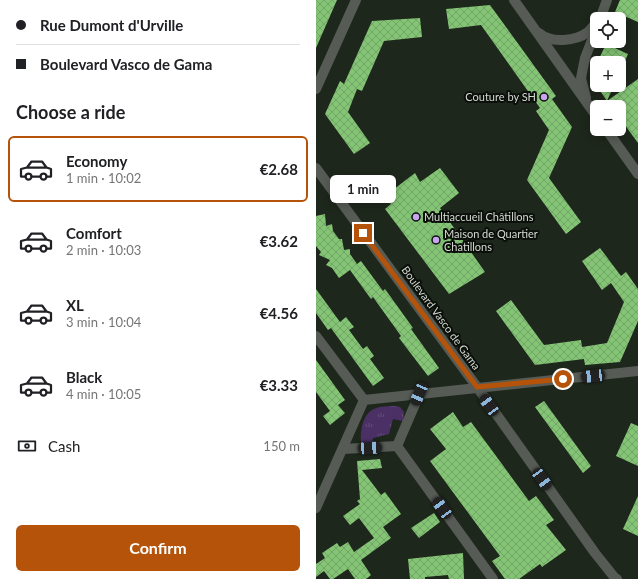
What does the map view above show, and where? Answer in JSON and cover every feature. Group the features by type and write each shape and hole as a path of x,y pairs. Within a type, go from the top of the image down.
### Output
{"street":[{"path":"316,89 356,0"},
{"path":"514,0 590,106"},
{"path":"602,12 607,0"},
{"path":"533,27 542,36 553,40 577,38 590,30"},
{"path":"587,102 581,78 585,58 590,45"},
{"path":"611,136 638,174"},
{"name":"Boulevard Vasco de Gama","path":"316,168 616,579"},
{"path":"316,336 364,400"},
{"path":"364,400 638,371"},
{"path":"397,446 419,394"},
{"path":"316,508 364,400"},
{"path":"343,450 397,446"},
{"path":"397,446 494,579"}],"green space":[{"path":"400,407 404,412 403,421 393,419 389,434 373,438 372,445 362,446 361,431 367,415 376,408"}],"building":[{"path":"316,0 337,0 316,48"},
{"path":"620,0 638,0 638,22 626,17 626,12 615,12"},
{"path":"490,5 556,96 552,99 572,127 549,178 581,222 566,234 527,180 549,130 536,111 540,108 481,25 449,29 446,9"},
{"path":"420,18 422,37 384,41 362,91 357,89 348,112 370,143 354,154 325,114 340,81 344,84 372,21"},
{"path":"604,48 615,48 628,54 626,58 626,56 600,56"},
{"path":"638,79 638,143 626,127 626,100 608,100 620,92 626,92 626,88"},
{"path":"601,92 611,92 606,100"},
{"name":"Maison de Quartier Chatillons","path":"440,168 459,193 440,208 485,272 449,294 385,209 391,204 385,196 415,173 420,182"},
{"path":"325,214 326,226 332,224 333,231 339,239 342,239 344,250 350,249 350,254 357,264 361,261 383,291 385,289 439,368 428,376 399,338 401,336 373,297 371,299 350,270 339,278 332,268 326,265 330,260 319,255 321,252 316,246 316,216"},
{"path":"600,248 621,276 626,272 638,289 638,321 620,362 585,365 584,359 535,365 496,311 511,300 544,345 581,340 582,347 607,343 624,302 611,283 602,290 582,261"},
{"path":"316,289 340,322 346,317 354,327 349,330 363,349 367,346 374,356 370,359 384,378 373,386 331,328 328,330 316,313"},
{"path":"316,360 345,400 338,405 345,413 330,425 323,416 330,411 316,392"},
{"path":"544,401 591,466 583,473 535,407"},
{"path":"453,412 463,427 471,422 529,501 536,496 554,520 546,525 566,550 542,567 540,564 519,579 505,579 492,561 500,556 430,461 446,449 430,429"},
{"path":"631,423 638,426 638,466 616,456"},
{"path":"380,459 382,468 362,470 381,495 385,492 401,514 383,527 391,538 361,560 371,575 366,579 355,579 348,569 333,579 330,579 324,571 316,577 316,564 325,558 322,553 337,543 340,547 348,542 354,552 374,538 359,518 350,525 343,516 360,504 357,501 360,499 357,461"},
{"path":"638,496 638,536 623,529"},
{"path":"434,513 440,522 419,538 411,528"},
{"path":"463,553 464,579 449,579 448,575 425,577 425,579 410,579 408,559"}],"place":[{"name":"Couture by SH","path":"544,97"},
{"name":"Multiaccueil Châtillons","path":"416,217"},
{"name":"Maison de Quartier Chatillons","path":"436,240"}],"route":[{"path":"363,233 477,387 563,379"}]}
